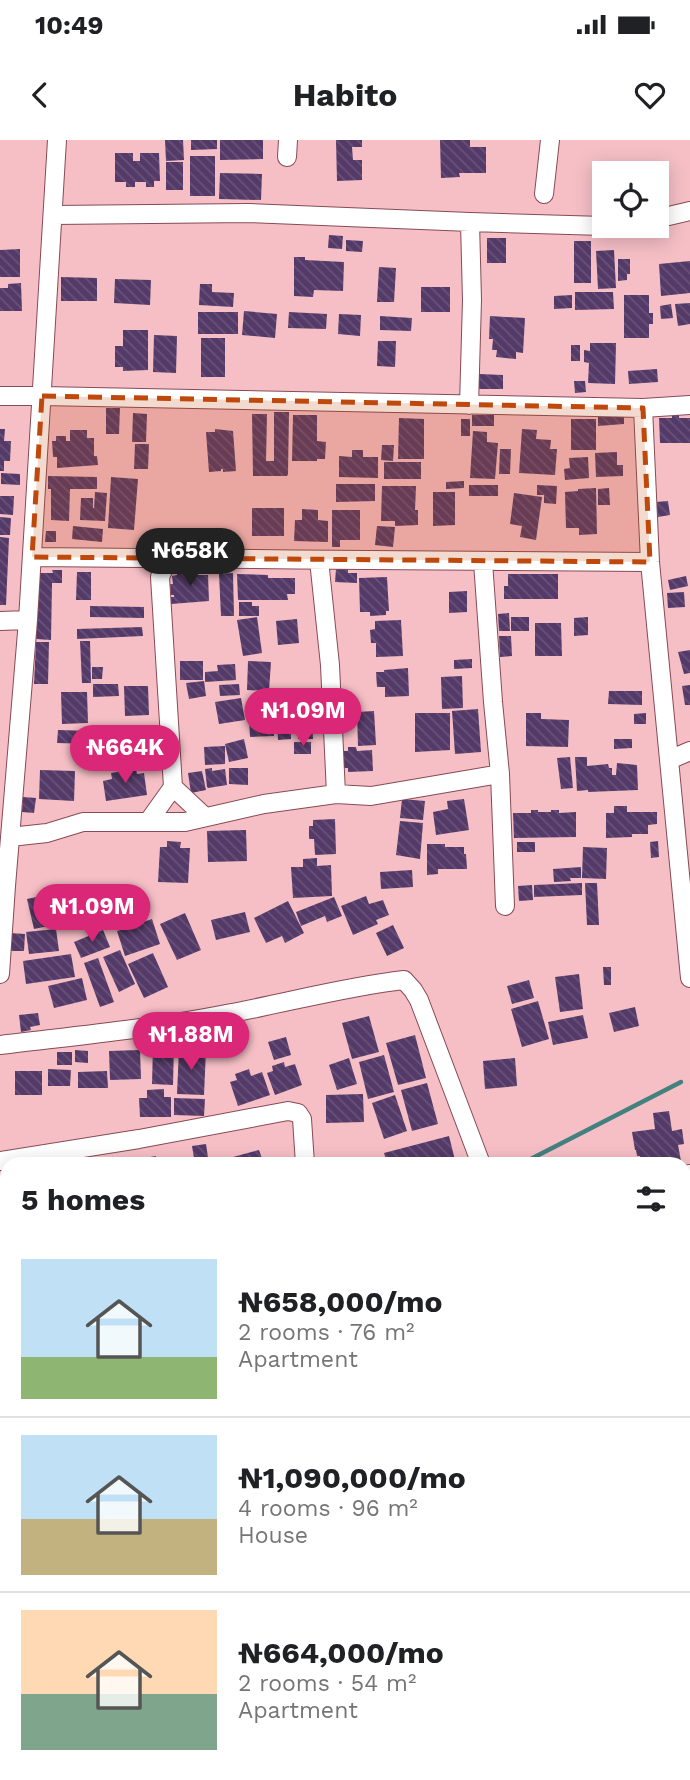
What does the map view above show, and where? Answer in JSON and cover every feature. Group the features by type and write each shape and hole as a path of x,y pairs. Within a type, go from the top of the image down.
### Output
{"street":[{"path":"0,974 3,886 10,837 28,620 57,140"},
{"path":"544,194 550,140"},
{"path":"669,216 690,211"},
{"path":"53,215 249,213 592,226"},
{"path":"469,405 472,300 470,222"},
{"path":"0,396 643,408 690,405"},
{"path":"643,408 650,562 690,978"},
{"path":"32,557 650,562"},
{"path":"143,557 160,577"},
{"path":"148,822 173,787 160,577 169,557"},
{"path":"319,560 330,665 336,794"},
{"path":"483,562 500,774 505,906"},
{"path":"0,621 28,620"},
{"path":"669,760 690,751"},
{"path":"10,837 47,832 83,822 185,822 264,804 336,794 371,796 500,774"},
{"path":"173,787 205,817"},
{"path":"0,1045 194,1020 364,985 404,980 419,1000 478,1157"},
{"path":"24,1157 288,1111 298,1113 302,1119 305,1157"}],"highlighted area":[{"path":"42,396 643,408 650,562 32,557"}],"building":[{"path":"165,140 183,140 184,160 166,161"},
{"path":"191,140 217,140 217,149 191,150"},
{"path":"220,140 263,140 263,159 220,160"},
{"path":"336,140 362,140 362,147 352,147 353,160 362,160 362,180 337,181"},
{"path":"440,140 470,140 470,147 486,147 486,173 459,173 460,177 441,178"},
{"path":"115,153 133,153 133,161 140,161 140,153 159,153 160,181 154,181 154,187 146,187 146,182 135,182 135,187 126,187 126,182 115,182"},
{"path":"190,156 215,156 215,196 190,196"},
{"path":"166,162 183,162 183,190 166,190"},
{"path":"220,173 262,174 261,200 219,199"},
{"path":"329,235 343,236 342,249 328,248"},
{"path":"487,238 506,238 506,263 487,263"},
{"path":"346,240 363,241 362,252 346,251"},
{"path":"574,241 591,241 591,283 574,283"},
{"path":"20,249 20,277 0,277 0,250"},
{"path":"614,250 616,288 598,289 596,251"},
{"path":"294,257 344,262 343,291 314,290 313,297 294,296"},
{"path":"618,259 630,259 630,274 627,274 627,280 618,281"},
{"path":"690,261 690,293 661,296 659,264"},
{"path":"379,267 396,268 394,302 377,302"},
{"path":"61,277 97,278 97,301 61,301"},
{"path":"115,279 151,280 150,305 114,303"},
{"path":"21,283 22,311 0,311 0,288"},
{"path":"200,284 212,284 212,292 234,293 233,307 199,305"},
{"path":"421,287 450,287 450,312 421,312"},
{"path":"575,292 613,292 614,309 575,310"},
{"path":"572,295 572,308 554,309 554,296"},
{"path":"624,295 649,295 649,313 653,313 653,324 649,324 649,338 624,338"},
{"path":"690,303 690,324 678,326 675,304"},
{"path":"671,304 673,318 661,319 660,306"},
{"path":"244,311 277,314 275,338 242,335"},
{"path":"198,312 238,312 238,334 198,334"},
{"path":"289,312 327,314 326,329 288,328"},
{"path":"339,314 361,315 360,336 338,334"},
{"path":"380,316 412,318 411,331 380,330"},
{"path":"490,316 525,318 523,353 516,352 516,359 496,357 497,350 492,350 493,339 489,339"},
{"path":"123,330 148,330 148,370 123,371 123,367 115,367 115,346 123,346"},
{"path":"154,335 177,336 176,373 153,372"},
{"path":"201,338 225,338 225,377 201,377"},
{"path":"378,341 396,341 395,367 377,366"},
{"path":"590,343 616,343 615,384 588,383 589,363 584,362 584,350 590,351"},
{"path":"571,345 580,345 580,361 571,361"},
{"path":"657,369 658,382 629,384 628,371"},
{"path":"479,374 503,375 503,389 479,389"},
{"path":"574,381 585,381 586,392 575,393"},
{"path":"106,408 120,408 119,434 106,434"},
{"path":"274,412 289,412 288,474 253,476 252,414 267,414 266,461 274,461"},
{"path":"133,413 147,414 146,442 132,442"},
{"path":"672,413 679,413 679,418 690,418 690,443 660,443 659,418 672,418"},
{"path":"624,414 624,424 598,426 598,415"},
{"path":"293,415 317,415 317,441 326,442 325,459 292,461"},
{"path":"472,415 494,415 494,426 472,426"},
{"path":"399,418 424,419 424,459 398,459"},
{"path":"461,419 470,419 470,436 461,436"},
{"path":"571,419 596,419 596,450 571,450"},
{"path":"0,429 5,429 4,441 11,441 10,461 4,461 4,471 0,471"},
{"path":"215,429 233,431 236,471 223,472 221,469 209,472 206,432 215,432"},
{"path":"522,429 537,430 536,439 551,440 550,449 557,449 555,475 519,473"},
{"path":"70,430 87,430 87,438 94,438 94,456 97,456 98,465 57,468 52,441 56,441 56,436 66,436 66,441 70,441"},
{"path":"473,431 487,432 487,442 498,443 495,479 470,478"},
{"path":"135,444 149,444 148,469 134,469"},
{"path":"382,445 394,445 393,461 381,460"},
{"path":"500,449 511,449 510,474 499,474"},
{"path":"352,450 363,450 363,457 378,457 378,478 339,477 339,456 352,457"},
{"path":"617,452 617,465 623,465 623,476 596,477 595,453"},
{"path":"588,457 589,478 565,480 564,469 570,468 569,458"},
{"path":"384,462 421,462 421,479 384,479"},
{"path":"1,473 20,474 20,485 1,484"},
{"path":"48,476 97,477 97,489 70,489 69,521 51,520 51,489 48,489"},
{"path":"111,477 138,479 134,530 108,528"},
{"path":"464,481 464,488 446,489 446,482"},
{"path":"336,484 375,484 375,501 336,502"},
{"path":"469,485 498,485 498,496 469,496"},
{"path":"537,485 557,486 556,504 544,503 544,495 537,495"},
{"path":"382,486 416,486 415,510 418,510 418,525 395,526 395,521 381,521"},
{"path":"596,488 597,534 579,535 579,528 566,528 565,492"},
{"path":"609,488 610,505 598,505 598,489"},
{"path":"95,492 107,493 105,521 80,520 81,498 93,498 94,508"},
{"path":"433,492 455,492 455,525 433,526"},
{"path":"514,493 542,497 536,540 520,537 522,526 510,524"},
{"path":"0,496 14,496 13,515 0,514"},
{"path":"668,501 670,515 658,517 656,502"},
{"path":"252,508 284,508 284,536 252,536"},
{"path":"302,509 318,510 318,520 328,521 328,542 294,541 295,520 302,520"},
{"path":"332,510 360,510 360,540 340,540 340,547 332,547"},
{"path":"0,517 11,518 10,535 0,535"},
{"path":"73,526 103,529 102,542 72,539"},
{"path":"377,526 395,527 393,547 375,545"},
{"path":"46,531 56,531 56,542 45,542"},
{"path":"0,537 9,538 6,605 0,605"},
{"path":"336,569 348,569 348,573 357,573 357,583 335,582"},
{"path":"52,570 62,570 62,583 52,583 51,640 36,639 37,573 53,573"},
{"path":"77,572 91,572 91,600 76,600"},
{"path":"197,572 197,575 208,575 209,601 171,604 170,597 174,597 171,595 172,576"},
{"path":"233,573 234,616 221,616 219,574"},
{"path":"237,574 295,578 295,594 287,594 288,600 238,600"},
{"path":"508,574 558,574 558,599 504,599"},
{"path":"686,576 688,586 670,590 668,580"},
{"path":"387,577 389,611 386,611 386,615 370,616 370,612 360,612 359,578"},
{"path":"467,591 467,612 449,613 449,592"},
{"path":"684,592 685,607 668,608 667,593"},
{"path":"239,602 252,602 252,606 259,606 259,616 239,616"},
{"path":"90,606 144,607 144,618 90,617"},
{"path":"509,613 510,631 499,631 498,614"},
{"path":"257,617 262,653 243,656 237,620"},
{"path":"511,617 529,617 529,631 511,631"},
{"path":"588,617 588,635 574,636 574,618"},
{"path":"297,619 299,643 278,645 276,621"},
{"path":"401,620 403,656 376,657 376,643 371,643 370,630 375,629 375,621"},
{"path":"535,623 561,623 562,656 535,656"},
{"path":"142,627 143,636 77,639 77,629"},
{"path":"499,636 511,636 512,656 500,657"},
{"path":"80,641 90,641 91,683 82,683"},
{"path":"36,642 49,642 48,684 34,684"},
{"path":"690,650 690,673 684,674 678,652"},
{"path":"472,659 472,668 454,669 454,660"},
{"path":"180,661 203,661 203,680 180,680"},
{"path":"248,661 271,662 269,691 247,690"},
{"path":"235,664 236,680 205,682 205,672 218,671 217,665"},
{"path":"92,667 103,667 102,679 92,679"},
{"path":"408,668 409,696 385,697 385,687 377,687 376,672"},
{"path":"462,676 463,708 442,709 441,677"},
{"path":"204,681 206,696 189,699 186,683"},
{"path":"93,684 118,684 119,696 93,697"},
{"path":"239,684 240,695 220,696 219,685"},
{"path":"690,685 690,705 685,705 682,686"},
{"path":"124,686 148,686 149,715 125,716"},
{"path":"609,691 642,691 642,705 608,704"},
{"path":"61,692 87,692 88,723 62,724"},
{"path":"241,698 245,720 219,724 215,702"},
{"path":"272,700 274,736 250,737 248,701"},
{"path":"478,709 481,752 455,754 452,711"},
{"path":"374,711 376,745 358,746 357,712"},
{"path":"415,713 450,713 450,750 415,752"},
{"path":"526,713 541,713 541,719 569,720 568,747 526,746"},
{"path":"646,713 646,724 634,724 634,714"},
{"path":"312,716 313,739 298,739 298,734 291,734 291,739 278,740 277,717"},
{"path":"58,730 93,731 92,744 57,743"},
{"path":"123,736 125,763 97,765 95,738"},
{"path":"244,739 248,758 229,762 225,744"},
{"path":"614,739 632,739 632,748 614,749"},
{"path":"294,742 311,742 311,754 294,754"},
{"path":"225,746 225,764 205,765 204,747"},
{"path":"348,747 356,747 357,751 372,750 373,771 348,772 348,768 344,768 344,751 348,751"},
{"path":"570,757 573,788 561,789 557,758"},
{"path":"575,757 587,757 587,766 608,764 609,768 612,768 612,775 616,775 617,763 637,765 638,790 577,791"},
{"path":"212,768 212,771 225,769 227,785 207,787 205,769"},
{"path":"229,768 248,768 248,785 229,784"},
{"path":"136,769 137,774 144,773 147,795 106,801 103,781 112,779 111,773"},
{"path":"40,770 75,771 74,801 39,799"},
{"path":"202,771 206,790 191,793 188,773"},
{"path":"23,797 36,798 34,813 22,812"},
{"path":"402,799 425,801 423,820 400,818"},
{"path":"464,799 469,830 436,835 433,812 448,809 447,801"},
{"path":"614,806 627,806 627,812 657,812 657,824 648,825 648,834 606,838 606,813 614,813"},
{"path":"531,810 576,812 576,837 514,838 513,813 531,813"},
{"path":"335,819 336,854 315,855 314,839 309,839 309,826 313,826 313,820"},
{"path":"400,821 423,823 420,859 396,855"},
{"path":"246,830 247,861 208,862 207,831"},
{"path":"167,841 181,842 180,848 190,848 188,883 158,882 160,847 167,847"},
{"path":"658,841 659,857 651,858 650,842"},
{"path":"517,842 535,842 535,852 517,852"},
{"path":"427,844 464,847 467,869 438,869 438,874 427,875"},
{"path":"583,847 607,848 606,879 582,878"},
{"path":"317,858 317,866 331,865 332,896 293,898 291,867 303,867 303,859"},
{"path":"581,867 581,878 554,882 553,869"},
{"path":"412,870 413,887 381,889 380,872"},
{"path":"582,883 582,895 534,897 534,885"},
{"path":"585,883 597,883 599,925 587,925"},
{"path":"532,885 533,900 519,901 518,886"},
{"path":"41,896 43,904 58,901 63,923 34,929 27,899"},
{"path":"137,896 142,916 106,923 102,904"},
{"path":"366,896 369,904 383,900 389,915 376,920 378,924 353,935 341,906"},
{"path":"334,897 342,916 327,922 325,916 301,926 296,912"},
{"path":"288,901 304,933 285,943 282,936 266,943 254,918"},
{"path":"245,912 250,932 216,940 211,920"},
{"path":"185,913 201,950 177,960 160,924"},
{"path":"152,919 160,944 125,956 117,931"},
{"path":"393,925 404,948 387,956 376,933"},
{"path":"56,929 59,951 29,954 26,932"},
{"path":"103,930 110,947 81,958 74,942"},
{"path":"10,933 25,934 24,951 9,951"},
{"path":"120,950 135,984 119,992 103,957"},
{"path":"153,953 168,987 144,998 128,964"},
{"path":"71,954 75,977 26,984 23,961"},
{"path":"98,958 114,1002 100,1007 84,963"},
{"path":"603,967 611,967 611,985 604,985"},
{"path":"579,974 583,1009 560,1012 555,977"},
{"path":"82,978 87,1000 54,1008 48,986"},
{"path":"529,980 534,998 512,1004 507,986"},
{"path":"538,1001 549,1039 522,1047 511,1009"},
{"path":"635,1007 639,1026 614,1032 609,1013"},
{"path":"38,1013 40,1025 21,1032 19,1015"},
{"path":"583,1015 588,1038 553,1045 548,1022"},
{"path":"369,1016 379,1052 352,1059 342,1023"},
{"path":"415,1035 426,1078 398,1085 386,1043"},
{"path":"286,1037 291,1055 274,1060 268,1042"},
{"path":"153,1045 174,1045 173,1085 152,1084"},
{"path":"179,1049 206,1050 204,1095 177,1094"},
{"path":"75,1050 88,1051 88,1063 75,1062"},
{"path":"140,1050 141,1079 110,1080 109,1051"},
{"path":"57,1052 72,1052 72,1065 57,1065"},
{"path":"384,1055 394,1092 368,1099 359,1062"},
{"path":"349,1058 357,1084 337,1090 329,1065"},
{"path":"515,1058 517,1086 485,1089 483,1061"},
{"path":"284,1062 285,1067 295,1064 302,1085 275,1095 267,1073 273,1071 272,1066"},
{"path":"48,1069 71,1070 70,1086 48,1086"},
{"path":"249,1069 251,1076 262,1072 270,1095 238,1106 230,1082 237,1080 235,1074"},
{"path":"15,1071 42,1071 42,1095 15,1095"},
{"path":"107,1071 108,1088 78,1088 78,1072"},
{"path":"427,1083 438,1124 412,1131 401,1090"},
{"path":"164,1089 164,1097 171,1097 171,1117 140,1117 139,1098 147,1098 147,1090"},
{"path":"363,1094 364,1122 326,1123 326,1095"},
{"path":"395,1095 407,1131 384,1139 372,1103"},
{"path":"174,1098 205,1099 204,1116 174,1115"},
{"path":"669,1111 672,1131 682,1129 684,1144 678,1145 680,1157 637,1156 632,1132 655,1129 653,1113"},
{"path":"449,1136 454,1157 385,1157 384,1153"},
{"path":"206,1144 208,1157 194,1157 192,1146"},
{"path":"259,1150 262,1157 233,1157"}],"waterway":[{"path":"535,1157 681,1082"}]}
